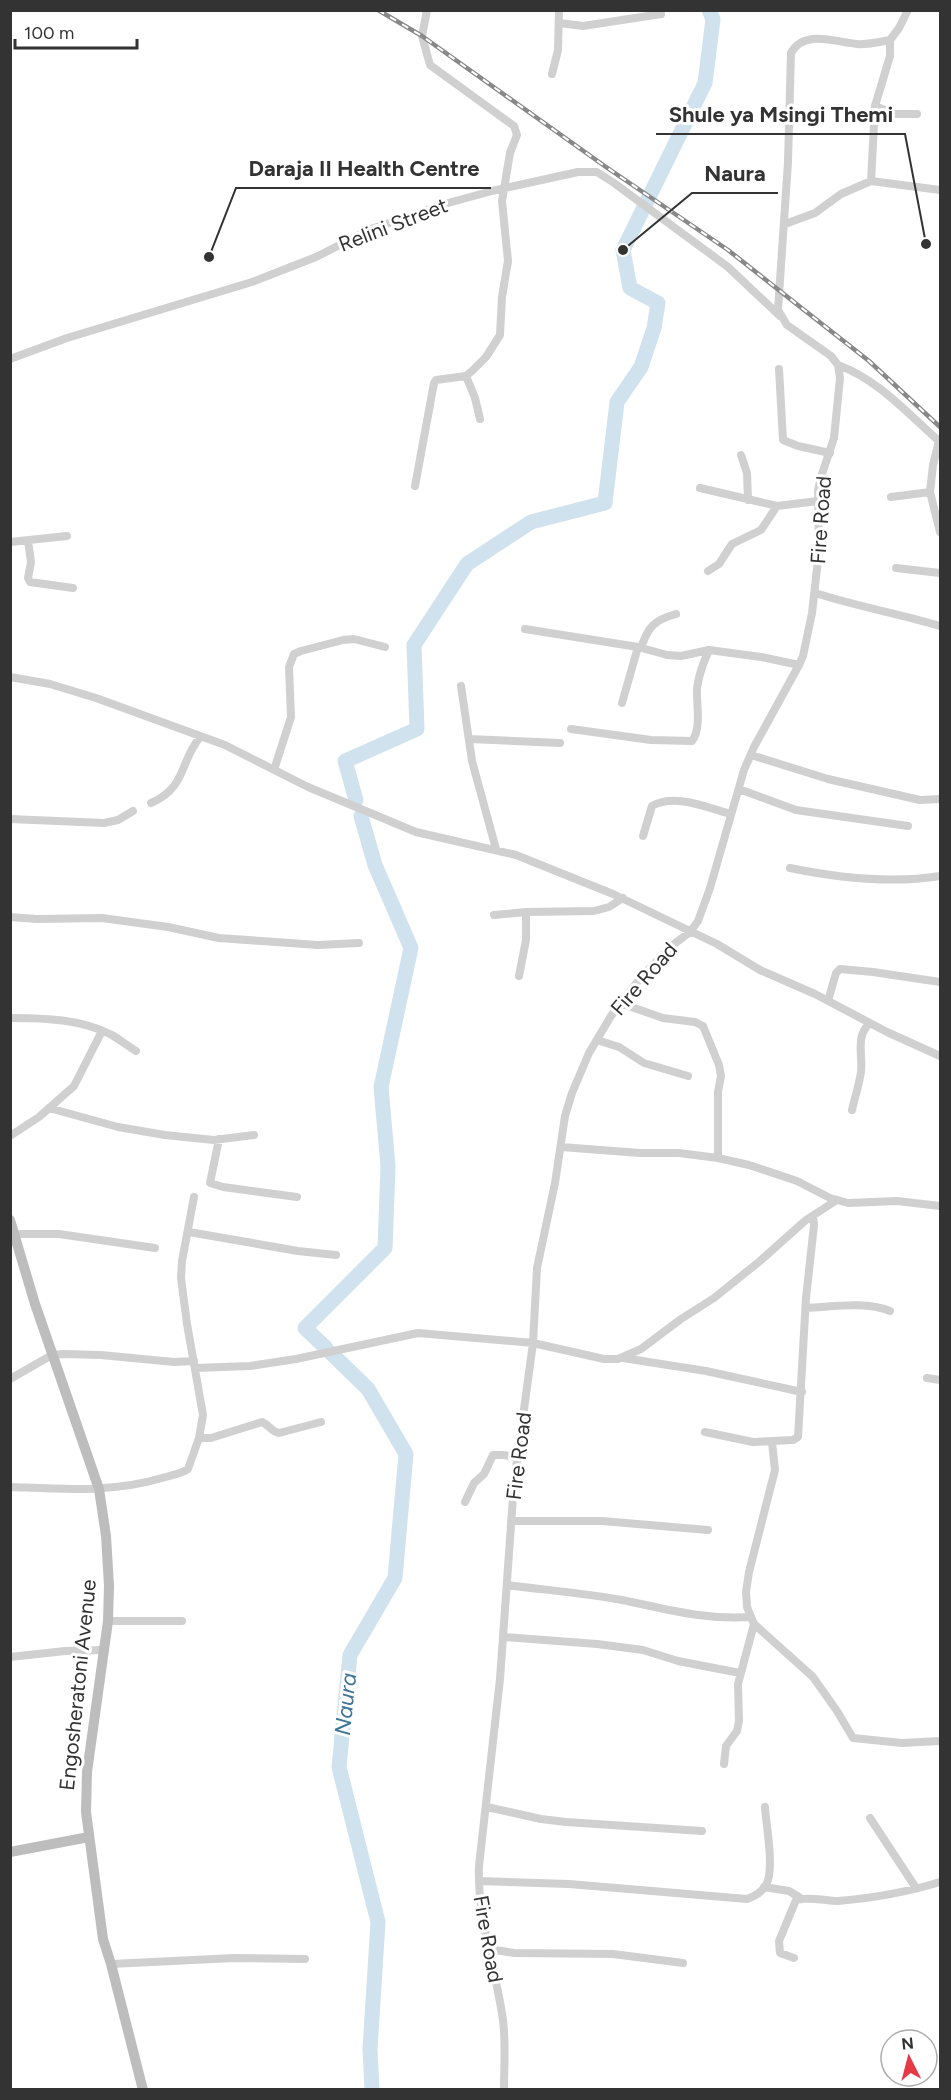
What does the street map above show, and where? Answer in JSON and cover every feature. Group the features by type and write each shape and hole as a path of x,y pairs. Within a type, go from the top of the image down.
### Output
{"street":[{"path":"415,486 434,383 436,380 466,375 480,364 493,348 502,328 502,297 508,261 502,208 510,153 517,135 514,126 429,64 422,36 427,10"},
{"path":"552,74 558,50 559,10"},
{"path":"871,181 875,106 890,56 890,40 908,10"},
{"path":"560,22 583,26 661,14"},
{"path":"890,40 863,44 813,39 800,42 791,53 785,225 778,288 778,310 780,317 794,331 823,349 838,365 857,373 888,394 940,441 933,465 930,492 940,531"},
{"path":"875,106 894,114 917,114"},
{"name":"Relini Street","path":"10,359 67,338 252,282 313,258 387,223 448,203 589,171 605,177 728,267 780,317"},
{"path":"785,225 815,213 841,195 871,181 940,190"},
{"name":"Fire Road","path":"504,2090 505,2036 482,1914 479,1881 504,1637 517,1457 533,1343 537,1268 561,1147 563,1123 568,1103 597,1040 620,1003 654,963 690,932 698,921 751,755 803,656 815,592 819,551 820,482 834,438 840,386 838,365"},
{"path":"779,369 783,440 830,453"},
{"path":"466,375 480,418"},
{"path":"741,455 747,472 747,500"},
{"path":"700,488 777,506 818,501"},
{"path":"891,497 930,492"},
{"path":"708,571 719,564 732,544 761,530 777,506"},
{"path":"10,542 67,536"},
{"path":"28,541 31,562 28,578 30,582 73,588"},
{"path":"896,568 940,573"},
{"path":"815,592 843,602 887,611 940,626"},
{"path":"622,703 639,648 648,630 652,624 676,614"},
{"path":"525,629 681,657 709,650 799,665"},
{"path":"274,770 291,717 289,667 294,654 354,639 385,647"},
{"path":"572,729 651,740 692,741 697,728 696,703 700,670 709,650"},
{"path":"10,677 71,689 244,754 314,790 416,832 459,844 496,849 516,855 623,898 717,944 760,970 940,1056"},
{"path":"461,686 472,761 496,849"},
{"path":"151,802 173,789 200,736"},
{"path":"470,739 560,743"},
{"path":"751,755 841,782 920,800 940,799"},
{"path":"739,789 796,810 908,826"},
{"path":"643,836 652,806 660,801 704,806 731,814"},
{"path":"10,819 98,823 118,820 133,811"},
{"path":"790,868 821,874 887,880 940,876"},
{"path":"494,915 601,910 623,898"},
{"path":"519,976 526,940 526,912"},
{"path":"10,917 102,918 168,927 227,939 318,945 359,943"},
{"path":"828,1001 836,973 840,969 940,982"},
{"path":"620,1003 663,1018 695,1022 702,1026 719,1065 721,1076 718,1092 718,1158"},
{"path":"10,1017 57,1019 102,1031 136,1051"},
{"path":"852,1110 861,1070 862,1035 864,1028 870,1023"},
{"path":"10,1136 68,1093 80,1079 102,1031"},
{"path":"597,1040 619,1047 644,1063 688,1076"},
{"path":"49,1108 138,1131 209,1140 254,1135"},
{"path":"219,1139 210,1183 223,1187 297,1197"},
{"path":"561,1147 640,1153 679,1153 718,1158 750,1165 797,1181 848,1203 897,1201 940,1206"},
{"path":"10,1487 51,1490 99,1489 153,1481 188,1469 199,1438 202,1415 185,1315 182,1278 182,1261 194,1197"},
{"path":"622,1358 641,1349 714,1298 813,1216 837,1200"},
{"path":"705,1432 753,1442 793,1440 798,1437 813,1216"},
{"path":"12,1228 155,1248"},
{"name":"Engosheratoni Avenue","path":"12,1228 35,1304 99,1489 108,1552 108,1621 86,1779 86,1812 103,1939 142,2090"},
{"path":"189,1233 336,1255"},
{"path":"806,1308 865,1306 890,1311"},
{"path":"10,1379 52,1355 85,1354 194,1365 250,1366 296,1359 418,1333 533,1343 604,1359 622,1358 706,1371 802,1392"},
{"path":"927,1378 940,1380"},
{"path":"199,1438 211,1438 262,1422 279,1433 321,1422"},
{"path":"772,1442 775,1470 746,1592 747,1607 752,1620 813,1677 853,1738 902,1743 940,1741"},
{"path":"465,1502 474,1483 484,1474 493,1455 517,1457"},
{"path":"511,1521 602,1521 708,1530"},
{"path":"507,1585 620,1600 679,1614 752,1620"},
{"path":"724,1764 726,1746 737,1731 739,1721 738,1684 752,1620"},
{"path":"108,1621 182,1621"},
{"path":"504,1637 643,1650 678,1661 740,1673"},
{"path":"10,1657 65,1651 104,1650"},
{"path":"487,1807 566,1822 702,1831"},
{"path":"479,1881 569,1884 747,1899 758,1895 767,1883 769,1872 765,1807"},
{"path":"870,1818 915,1888"},
{"path":"10,1852 89,1837"},
{"path":"794,1958 780,1953 778,1945 796,1900 850,1900 901,1892 940,1882"},
{"path":"764,1887 789,1891 802,1899"},
{"path":"489,1949 514,1953 613,1954 682,1963"},
{"path":"111,1964 234,1958 305,1959"}],"waterway":[{"path":"356,800 345,761 417,729 414,645 467,564 531,522 605,503 617,402 641,367 654,328 658,303 630,288 623,250 705,83 713,19 709,10"},
{"path":"326,1348 305,1328 385,1248 388,1166 381,1087 411,948 375,865 361,816"},
{"name":"Naura","path":"331,1353 368,1389 406,1454 395,1578 350,1655 339,1767 378,1922 370,2049 372,2090"}],"railway":[{"path":"378,10 422,36 606,167 728,250 869,361 940,427"}],"place":[{"name":"Shule ya Msingi Themi","path":"926,244"},
{"name":"Naura","path":"623,250"},
{"name":"Daraja II Health Centre","path":"209,257"}]}
